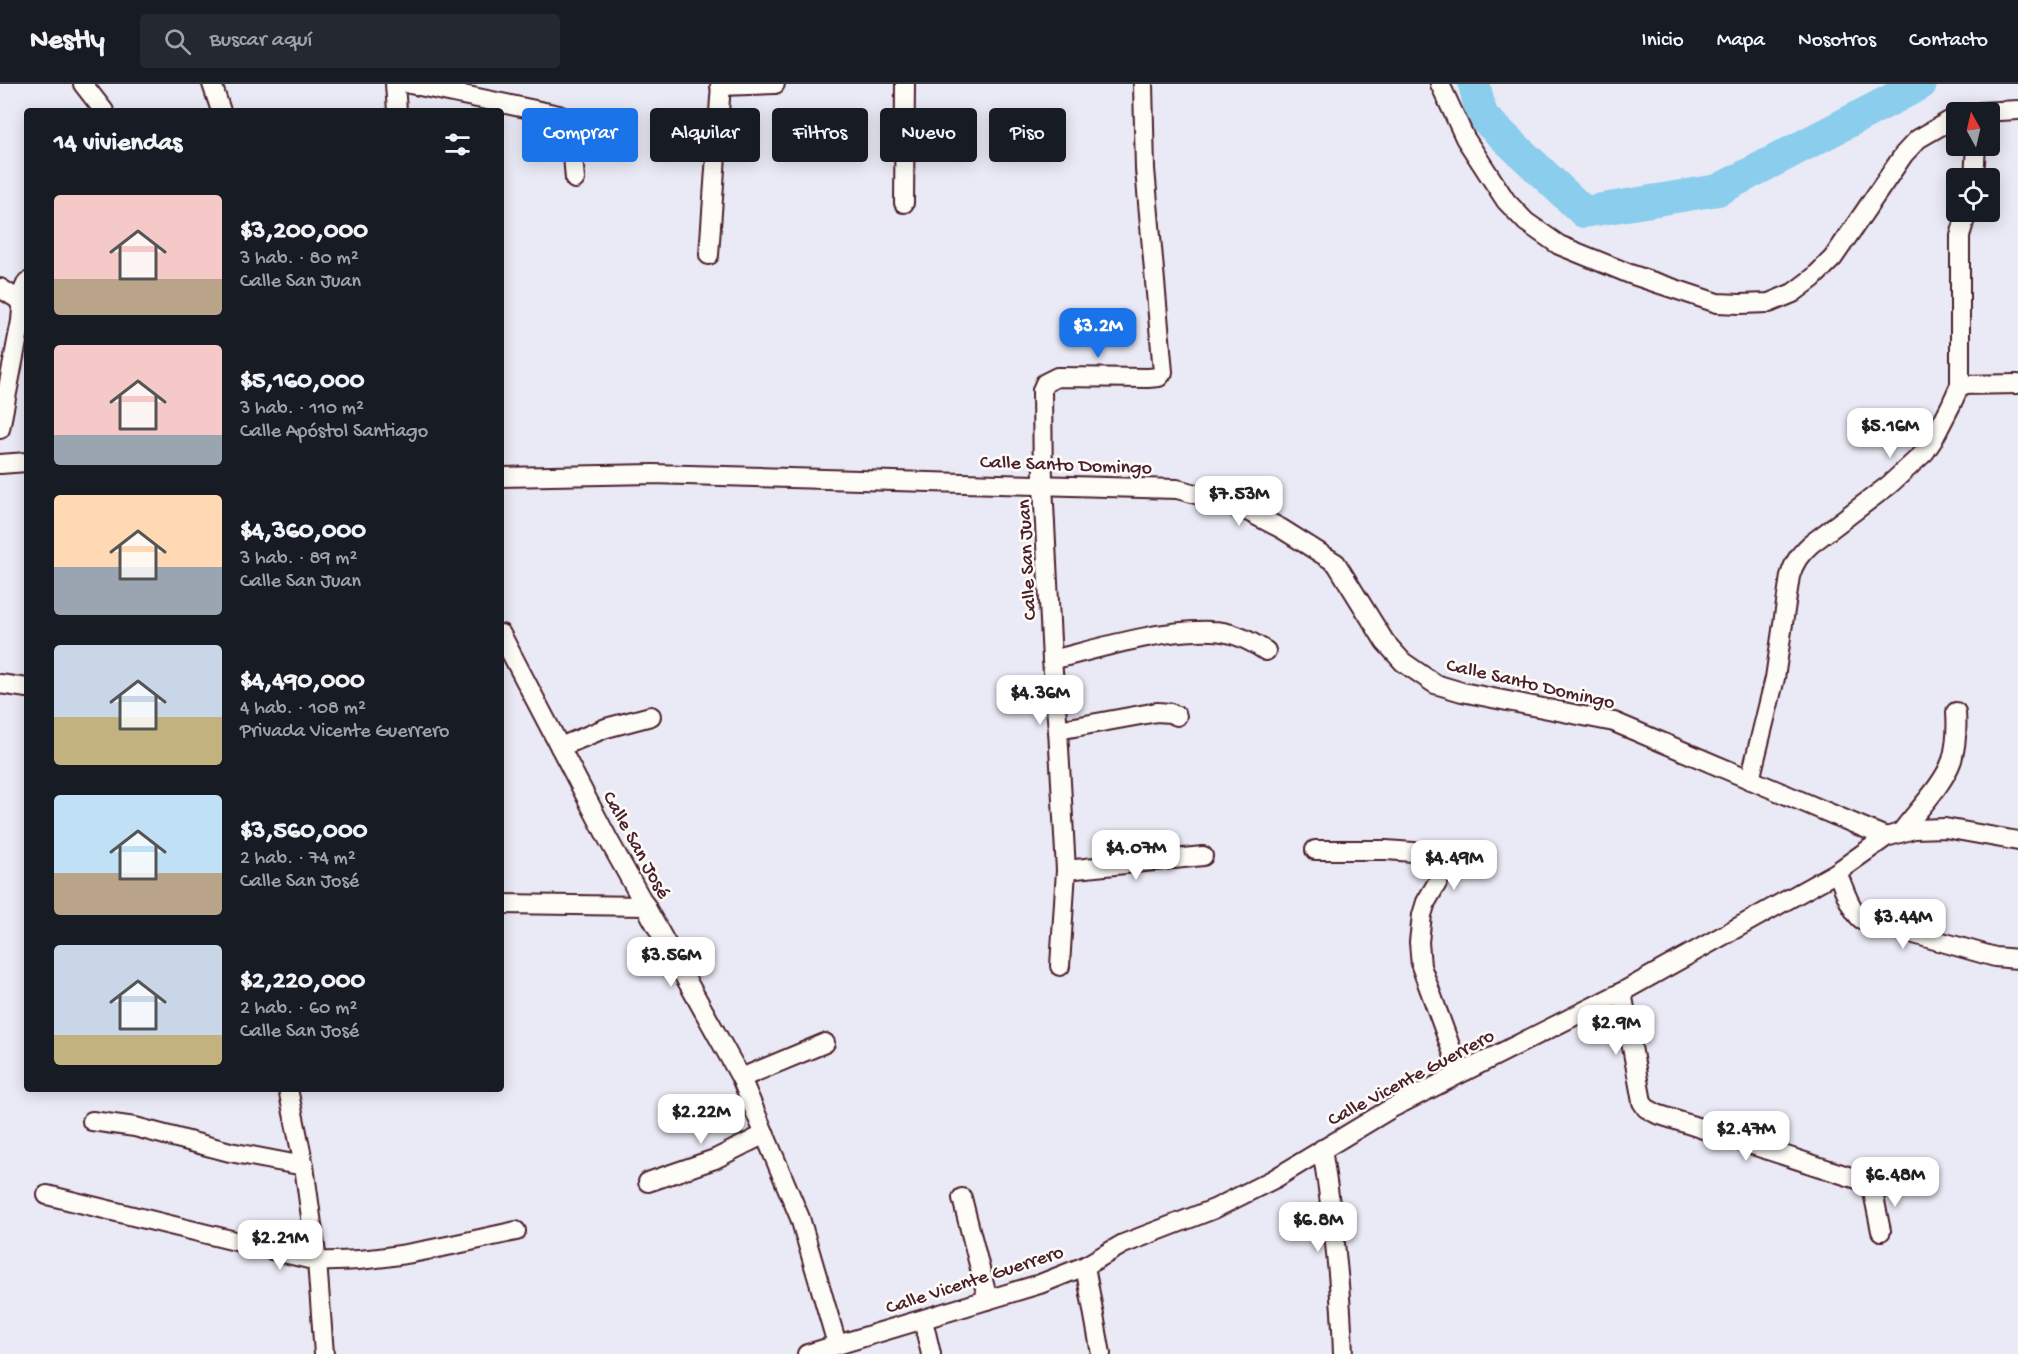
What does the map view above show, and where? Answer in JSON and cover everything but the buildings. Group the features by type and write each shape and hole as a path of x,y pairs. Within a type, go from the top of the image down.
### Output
{"street":[{"path":"83,84 102,108"},
{"path":"212,84 220,108"},
{"path":"395,84 397,108"},
{"path":"410,84 559,115 567,119 571,132 575,179"},
{"path":"709,255 720,85 775,84"},
{"path":"904,203 905,84"},
{"name":"Calle San Juan","path":"1059,966 1066,870 1043,485 1042,390 1049,379 1063,376 1154,378 1163,372 1145,169 1143,84"},
{"path":"1440,84 1465,138 1506,201 1526,222 1559,245 1630,274 1717,303 1729,304 1769,303 1793,293 1813,278 1833,258 1904,154 1918,140 1946,122"},
{"path":"2000,111 2018,110"},
{"path":"1750,780 1775,678 1790,576 1794,564 1811,544 1888,485 1924,452 1934,440 1960,385 1960,236 1964,222"},
{"path":"0,288 19,300"},
{"path":"0,429 21,321 19,300 24,289"},
{"path":"1960,385 2018,384"},
{"path":"0,464 24,462"},
{"name":"Calle Santo Domingo","path":"504,477 653,474 1176,489 1214,499 1249,512 1282,529 1336,563 1385,642 1403,662 1435,684 1462,692 1614,722 1750,780 1894,834"},
{"path":"1052,660 1156,635 1212,631 1252,641 1266,651"},
{"name":"Calle San José","path":"504,640 608,839 741,1078 800,1218 837,1344"},
{"path":"0,684 24,688"},
{"path":"1059,730 1157,712 1177,716"},
{"path":"1894,834 1941,780 1952,760 1957,723 1956,712"},
{"path":"560,747 606,728 651,716"},
{"name":"Calle Vicente Guerrero","path":"807,1354 1040,1284 1084,1266 1123,1244 1214,1209 1274,1179 1390,1109 1622,992 1837,872 1894,834 1926,827 1945,828 2018,841"},
{"path":"1315,850 1386,850 1427,853 1441,868 1440,878 1426,902 1422,915 1419,942 1421,966 1460,1073"},
{"path":"1066,870 1203,856"},
{"path":"1837,872 1850,903 1861,919 1995,957 2018,959"},
{"path":"504,904 646,906"},
{"path":"1622,992 1642,1102 1646,1108 1657,1114 1860,1180 1871,1187 1874,1192 1881,1231"},
{"path":"741,1078 825,1043"},
{"path":"289,1092 304,1166 317,1261 324,1354"},
{"path":"92,1121 135,1127 230,1152 304,1166"},
{"path":"648,1182 715,1159 765,1134"},
{"path":"1322,1149 1332,1216 1342,1316 1343,1354"},
{"path":"46,1196 317,1261 344,1262 385,1257 516,1231"},
{"path":"962,1198 988,1300"},
{"path":"1084,1266 1101,1354"},
{"path":"923,1320 931,1354"}],"waterway":[{"path":"1474,84 1482,116 1584,212 1718,190 1921,84"}]}
